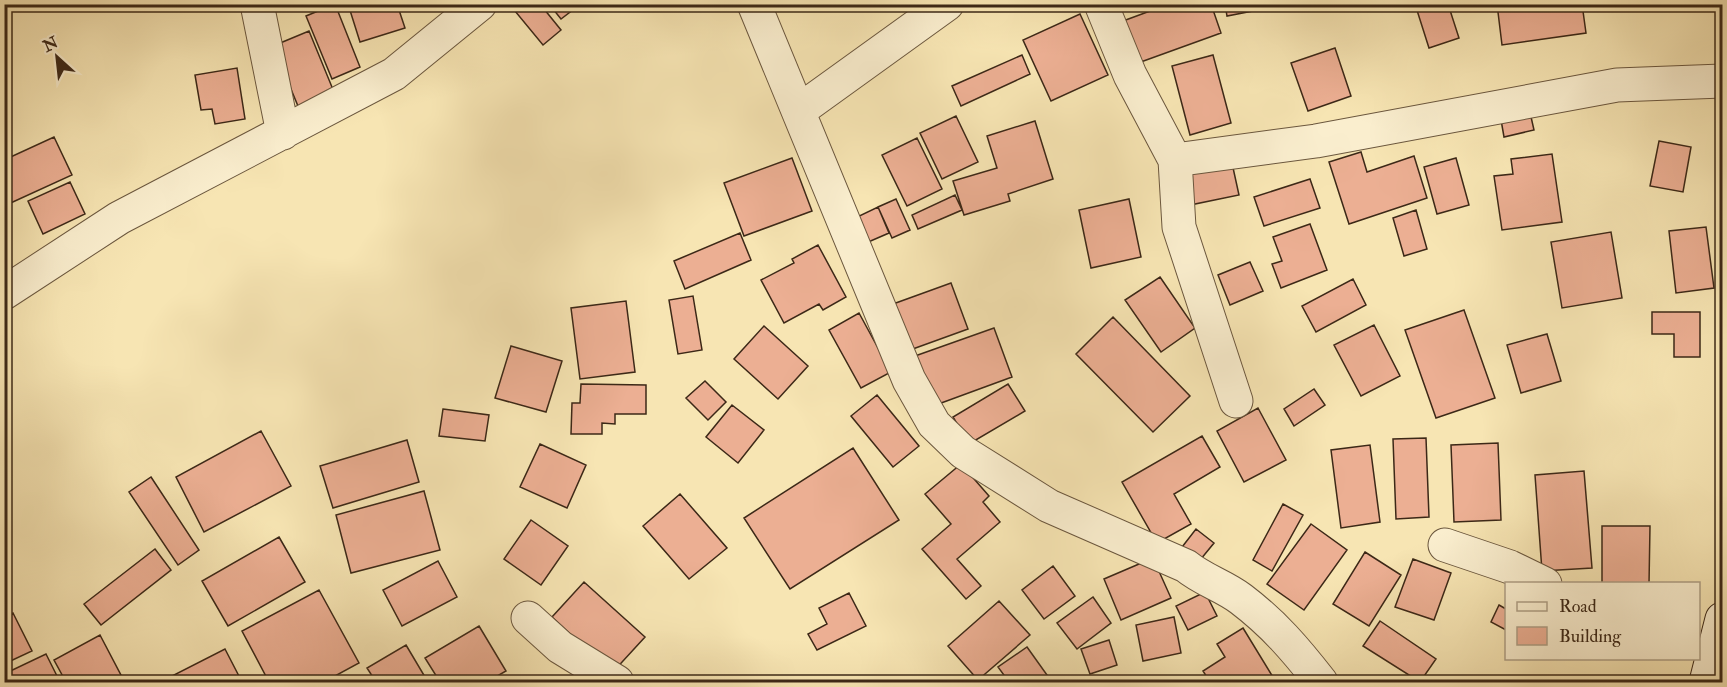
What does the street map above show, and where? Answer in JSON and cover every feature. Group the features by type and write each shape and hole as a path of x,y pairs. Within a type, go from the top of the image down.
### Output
{"street":[{"path":"257,4 283,132"},
{"path":"4,293 119,218 394,74 480,4"},
{"path":"754,4 800,110 909,380 934,424 963,452 1049,506 1186,566 1200,578 1240,598 1285,635 1321,682"},
{"path":"800,110 947,4"},
{"path":"1101,4 1130,75 1175,160 1179,227 1236,401"},
{"path":"1175,160 1316,141 1617,85 1722,81"},
{"path":"1445,545 1510,567 1541,582"},
{"path":"528,618 560,647 617,682"},
{"path":"1704,669 1722,619"}],"building":[{"path":"335,4 360,67 332,79 306,16"},
{"path":"348,4 397,4 405,28 360,42"},
{"path":"540,4 561,30 543,45 510,5"},
{"path":"549,4 571,4 574,9 561,19"},
{"path":"1169,4 1211,4 1221,33 1138,63 1123,21"},
{"path":"1225,4 1283,4 1283,5 1227,16"},
{"path":"1415,4 1448,4 1459,38 1429,48"},
{"path":"1497,4 1582,4 1586,33 1502,45"},
{"path":"1080,14 1108,75 1051,101 1023,40"},
{"path":"309,31 334,92 298,106 273,46"},
{"path":"1335,48 1351,96 1308,111 1291,63"},
{"path":"1022,55 1030,74 961,106 952,86"},
{"path":"1213,55 1231,123 1190,135 1172,66"},
{"path":"237,68 245,119 215,124 212,109 201,110 195,75"},
{"path":"1529,108 1534,130 1504,137 1500,114"},
{"path":"956,116 978,162 942,179 920,133"},
{"path":"1035,121 1053,179 1008,194 1010,201 964,215 953,181 997,168 987,136"},
{"path":"54,137 72,175 4,206 4,160"},
{"path":"917,138 942,189 907,206 882,155"},
{"path":"1659,141 1691,147 1683,192 1650,186"},
{"path":"1361,152 1367,172 1414,156 1427,198 1349,224 1329,162"},
{"path":"1230,154 1239,195 1190,205 1181,164"},
{"path":"1552,154 1562,222 1502,230 1494,176 1513,174 1511,159"},
{"path":"792,158 812,211 744,236 724,183"},
{"path":"1456,158 1469,205 1437,214 1424,167"},
{"path":"1310,179 1320,208 1264,226 1254,197"},
{"path":"70,182 85,214 43,234 28,201"},
{"path":"955,195 962,210 918,229 912,215"},
{"path":"896,199 910,230 892,238 878,207"},
{"path":"1129,199 1141,257 1091,268 1079,210"},
{"path":"878,207 889,233 866,243 855,218"},
{"path":"1416,210 1427,249 1404,256 1393,218"},
{"path":"1310,224 1327,270 1281,288 1272,264 1282,261 1273,237"},
{"path":"1706,227 1714,288 1676,293 1669,231"},
{"path":"1611,232 1622,298 1562,308 1551,242"},
{"path":"1718,232 1722,232 1722,258 1719,258"},
{"path":"740,233 751,260 685,289 674,261"},
{"path":"818,245 846,297 823,310 819,304 784,323 761,280 794,263 792,259"},
{"path":"1250,262 1263,291 1230,305 1218,275"},
{"path":"1160,277 1195,328 1161,352 1125,300"},
{"path":"1353,279 1366,305 1316,332 1302,306"},
{"path":"951,283 968,329 910,350 893,304"},
{"path":"693,296 702,350 678,354 669,300"},
{"path":"626,301 635,372 580,379 571,308"},
{"path":"1464,310 1495,398 1436,418 1405,330"},
{"path":"1652,312 1700,312 1700,357 1674,357 1674,334 1652,334"},
{"path":"859,313 891,372 861,388 829,330"},
{"path":"1113,317 1190,396 1153,432 1076,354"},
{"path":"1374,325 1400,376 1361,396 1334,345"},
{"path":"764,326 808,366 778,399 734,359"},
{"path":"994,328 1012,377 933,406 915,356"},
{"path":"1547,334 1561,381 1521,393 1507,345"},
{"path":"511,346 562,361 546,412 495,398"},
{"path":"705,381 726,402 708,420 686,398"},
{"path":"581,384 646,385 646,414 615,414 615,424 602,423 602,434 571,434 572,403 580,403"},
{"path":"1008,384 1025,411 969,444 953,417"},
{"path":"1314,389 1325,405 1294,426 1284,409"},
{"path":"877,395 919,446 893,467 851,416"},
{"path":"732,405 764,430 738,463 706,437"},
{"path":"1258,408 1286,460 1244,482 1217,431"},
{"path":"443,409 489,415 485,441 439,436"},
{"path":"261,431 291,486 204,532 176,477"},
{"path":"1202,436 1220,467 1174,494 1191,524 1157,543 1122,482"},
{"path":"1426,438 1429,517 1396,519 1393,439"},
{"path":"407,440 419,482 333,508 320,466"},
{"path":"1498,443 1501,520 1454,522 1451,445"},
{"path":"540,444 586,465 567,508 520,487"},
{"path":"1370,445 1380,522 1341,528 1331,450"},
{"path":"853,448 899,520 790,589 744,518"},
{"path":"961,464 989,496 983,502 1000,522 957,559 981,586 966,599 922,549 951,524 925,494"},
{"path":"1584,471 1592,568 1542,571 1535,475"},
{"path":"151,477 199,550 178,565 129,492"},
{"path":"424,491 440,550 351,573 336,515"},
{"path":"680,494 727,548 689,579 643,526"},
{"path":"1283,504 1303,515 1272,571 1253,560"},
{"path":"531,520 568,546 541,585 504,559"},
{"path":"1311,524 1347,550 1304,610 1267,584"},
{"path":"1602,526 1650,526 1649,582 1602,582"},
{"path":"1196,529 1214,543 1196,565 1179,551"},
{"path":"279,537 305,582 228,626 202,581"},
{"path":"155,549 171,570 101,625 84,604"},
{"path":"1365,552 1401,575 1369,626 1333,604"},
{"path":"1153,558 1171,598 1121,620 1104,579"},
{"path":"1413,559 1451,573 1434,620 1395,607"},
{"path":"438,561 457,597 402,626 383,590"},
{"path":"1053,566 1075,596 1044,619 1022,590"},
{"path":"584,582 645,637 612,673 552,617"},
{"path":"319,590 359,663 324,682 269,682 242,631"},
{"path":"1205,592 1217,616 1188,630 1176,606"},
{"path":"849,593 866,626 817,650 808,634 827,624 819,608"},
{"path":"1093,597 1111,623 1077,649 1057,623"},
{"path":"999,601 1030,635 978,680 948,646"},
{"path":"1499,605 1505,608 1505,629 1491,622"},
{"path":"13,613 32,651 4,664 4,617"},
{"path":"1174,617 1181,653 1143,661 1136,625"},
{"path":"1380,621 1436,659 1420,682 1363,646"},
{"path":"479,626 506,671 487,682 440,682 425,658"},
{"path":"1243,628 1276,682 1210,682 1203,671 1225,657 1217,644"},
{"path":"100,635 123,679 116,682 66,682 54,660"},
{"path":"1109,640 1117,665 1090,674 1081,649"},
{"path":"406,645 428,682 376,682 367,668"},
{"path":"1027,647 1052,682 1009,682 998,667"},
{"path":"225,649 242,682 173,682 170,677"},
{"path":"46,654 60,682 4,682 4,674"}]}
